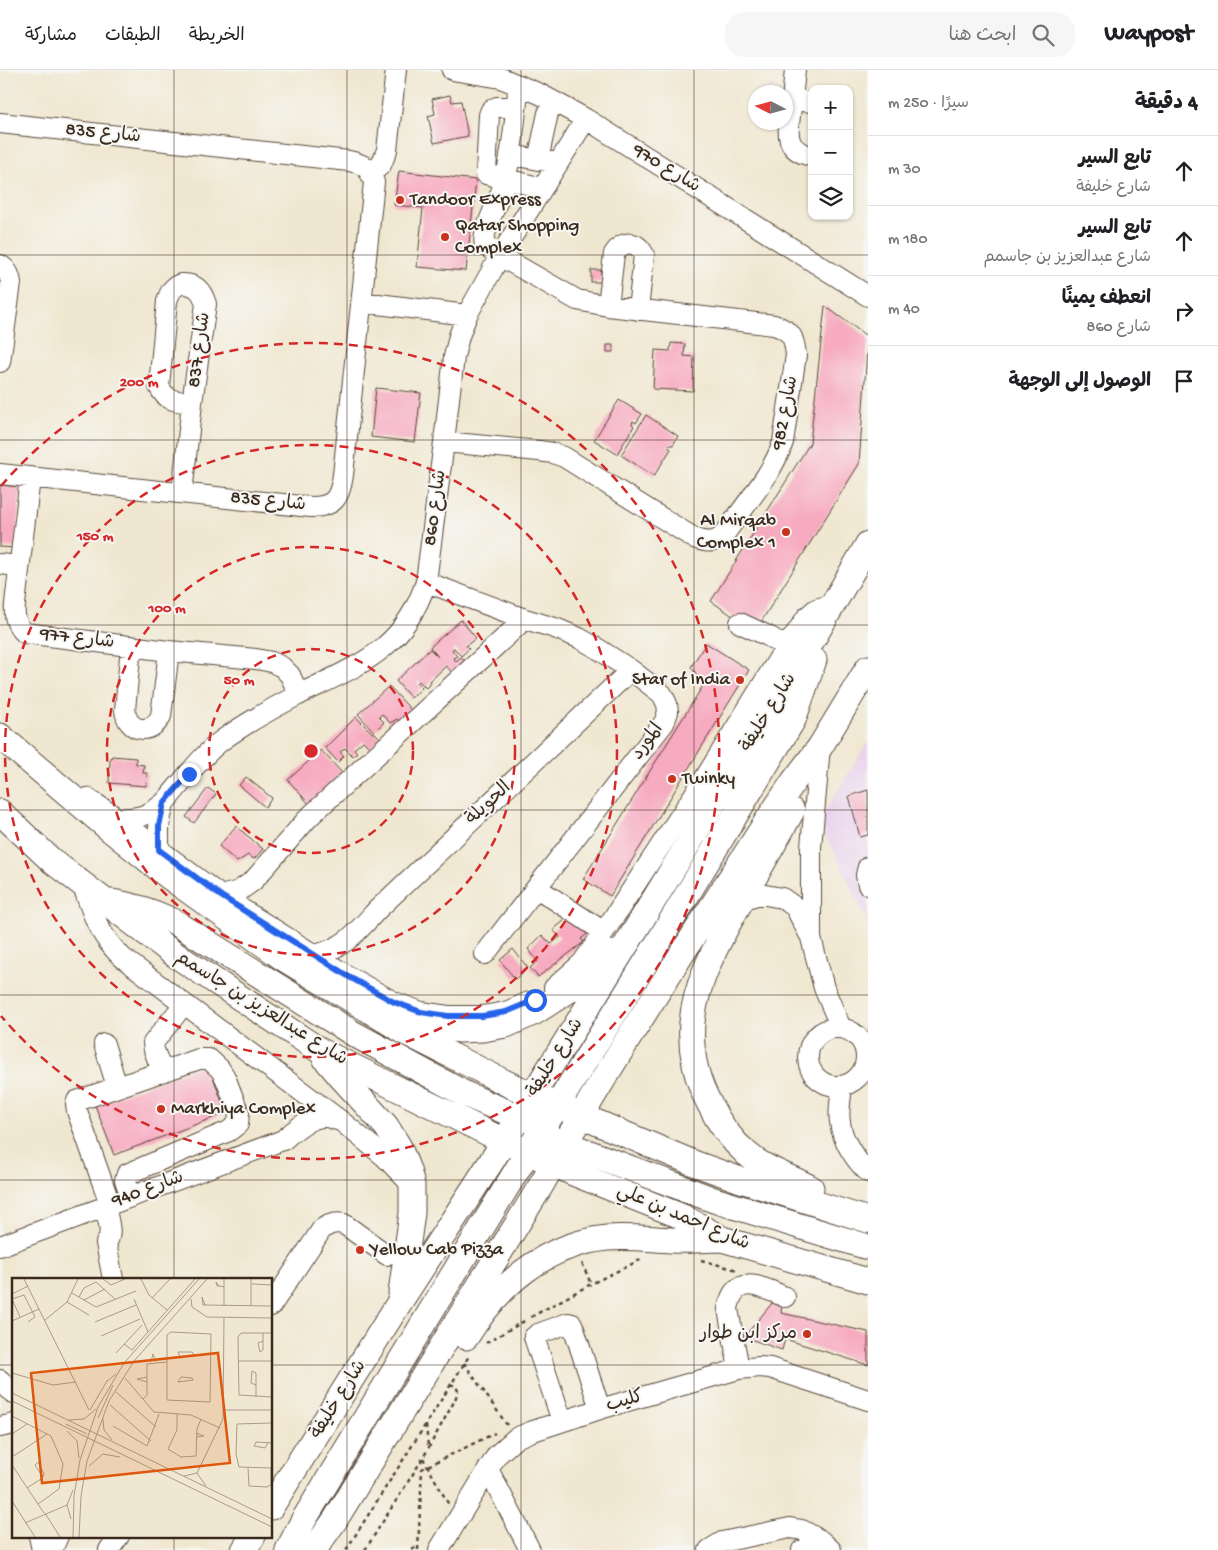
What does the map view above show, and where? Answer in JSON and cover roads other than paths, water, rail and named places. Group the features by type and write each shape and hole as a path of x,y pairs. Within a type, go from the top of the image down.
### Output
{"main road":[{"name":"شارع خليفة","path":"314,1550 345,1503 544,1133 533,1094 792,675 868,544"},
{"path":"288,1550 308,1513 544,1133 793,720 834,604"},
{"name":"شارع خليفة","path":"272,1505 504,1141 544,1133 582,1116 625,1044 769,818 820,747 868,668"},
{"path":"0,736 168,876 283,958 347,986 382,1012 422,1025 460,1030 483,1029 506,1025 535,1012 574,987 636,929"},
{"path":"820,747 795,806 741,900 712,956 697,994 692,1022 692,1052 701,1088 717,1119 736,1144 762,1165 813,1189 835,1210"},
{"name":"شارع عبدالعزيز بن جاسمم","path":"0,812 52,861 174,954 319,1050 504,1141"},
{"path":"104,900 130,904 173,921 354,1034 465,1094 544,1133 714,1200 868,1247"},
{"path":"347,986 405,1032 457,1059 533,1094"},
{"path":"319,1050 341,1078 386,1126 399,1147 412,1185 412,1213 400,1303"},
{"path":"582,1116 696,1164 868,1220"},
{"name":"شارع احمد بن علي","path":"544,1133 573,1173 683,1217 722,1239 868,1281"},
{"path":"335,1550 472,1329 494,1298 519,1275 534,1264 574,1245 592,1241 620,1238 722,1239"},
{"path":"244,1550 252,1538"}],"street":[{"path":"371,173 382,165 387,150 396,70"},
{"name":"شارع 970","path":"452,70 501,78 540,94 586,119 868,296"},
{"path":"795,70 802,101 788,138 796,151 808,155"},
{"path":"505,179 519,85"},
{"path":"516,107 494,108 491,110 489,115 485,172 487,176 542,188"},
{"path":"538,160 548,113"},
{"name":"شارع 860","path":"117,818 143,816 154,811 164,803 220,742 254,720 299,695 360,665 398,635 411,616 420,601 426,582 454,357 459,336 467,315 500,256 586,119"},
{"name":"شارع 835","path":"0,123 349,161 366,167 371,173 374,182 343,475 339,495 333,502 323,507 311,507 0,474"},
{"path":"510,155 558,163"},
{"name":"شارع 982","path":"444,442 539,451 558,455 694,538 710,543 722,537 772,467 780,453 783,442 796,355 794,342 784,328 774,325 608,306 578,300 484,245 483,241 505,179"},
{"path":"608,306 614,254 618,247 625,243 633,244 641,248 644,255 638,310"},
{"path":"0,265 10,276 10,283 0,362"},
{"name":"شارع 837","path":"182,493 206,304 200,290 193,285 181,284 174,287 167,301 159,386 165,397 170,400 192,403"},
{"path":"362,302 467,315"},
{"name":"شارع 977","path":"30,478 10,565 7,603 19,628 33,635 272,662 282,667 290,675 299,695"},
{"name":"المورد","path":"426,582 579,638 595,646 662,694 667,704 668,712 664,723 485,954"},
{"name":"شارع خليفة","path":"347,986 421,1012 448,1016 482,1016 506,1012 535,1000 558,986 582,962 604,932 807,617 824,606 834,604"},
{"path":"221,896 239,891 253,881 309,817 525,619"},
{"path":"740,623 787,647"},
{"name":"شارع 977","path":"131,646 125,710 128,722 138,728 153,728 161,716 169,651"},
{"name":"الحويلة","path":"314,955 327,952 349,940 377,910 631,670"},
{"path":"811,938 811,847 820,747"},
{"path":"55,782 80,794 117,818 221,896 314,955 347,986"},
{"path":"159,850 159,826 164,803"},
{"path":"868,867 866,875 868,885"},
{"path":"250,914 249,898 253,881"},
{"name":"شارع عبدالعزيز بن جاسمم","path":"83,886 94,918 110,947 385,1157 412,1185"},
{"path":"537,888 604,932"},
{"path":"741,900 760,894 782,898 795,907 811,938 824,988 842,1028 857,1036 866,1050 867,1064 859,1077 851,1083 842,1086 823,1084 810,1070 808,1051 812,1042 818,1035 829,1029 842,1028 868,1023"},
{"path":"347,986 349,940"},
{"path":"818,1035 824,988"},
{"path":"162,1072 153,1045 177,1013"},
{"path":"104,1044 117,1087"},
{"path":"113,1278 106,1243 110,1237 110,1232 101,1208 76,1104 80,1100 198,1059 209,1059 220,1069 225,1077 239,1113 238,1124 229,1131 127,1174 125,1180 131,1197"},
{"path":"288,1082 298,1103 294,1131"},
{"path":"842,1086 840,1122 843,1135 857,1159 868,1172"},
{"name":"شارع 940","path":"0,1246 283,1140 294,1131 317,1118 327,1117 340,1122"},
{"path":"272,1304 322,1229 328,1224 336,1222 344,1224 387,1255"},
{"path":"739,1369 728,1309 734,1294 740,1288 747,1285 756,1285 785,1297"},
{"path":"562,1421 534,1337 568,1323 573,1326 600,1409"},
{"name":"كليب","path":"439,1550 512,1432 562,1421 739,1369 760,1367 770,1368 868,1400"},
{"path":"0,1380 12,1392"},
{"path":"488,1469 530,1550"},
{"path":"709,1550 722,1542 790,1528 802,1530 826,1545"},
{"path":"52,1550 57,1538"},
{"path":"109,1550 118,1538"},
{"path":"802,1550 826,1545"}],"place":[{"name":"Tandoor Express","path":"400,200"},
{"name":"Qatar Shopping Complex","path":"445,237"},
{"name":"Al Mirqab Complex 1","path":"786,532"},
{"name":"Star of India","path":"740,680"},
{"name":"Twinky","path":"672,779"},
{"name":"Markhiya Complex","path":"161,1109"},
{"name":"Yellow Cab Pizza","path":"360,1250"},
{"name":"مركز ابن طوار","path":"807,1334"}]}
